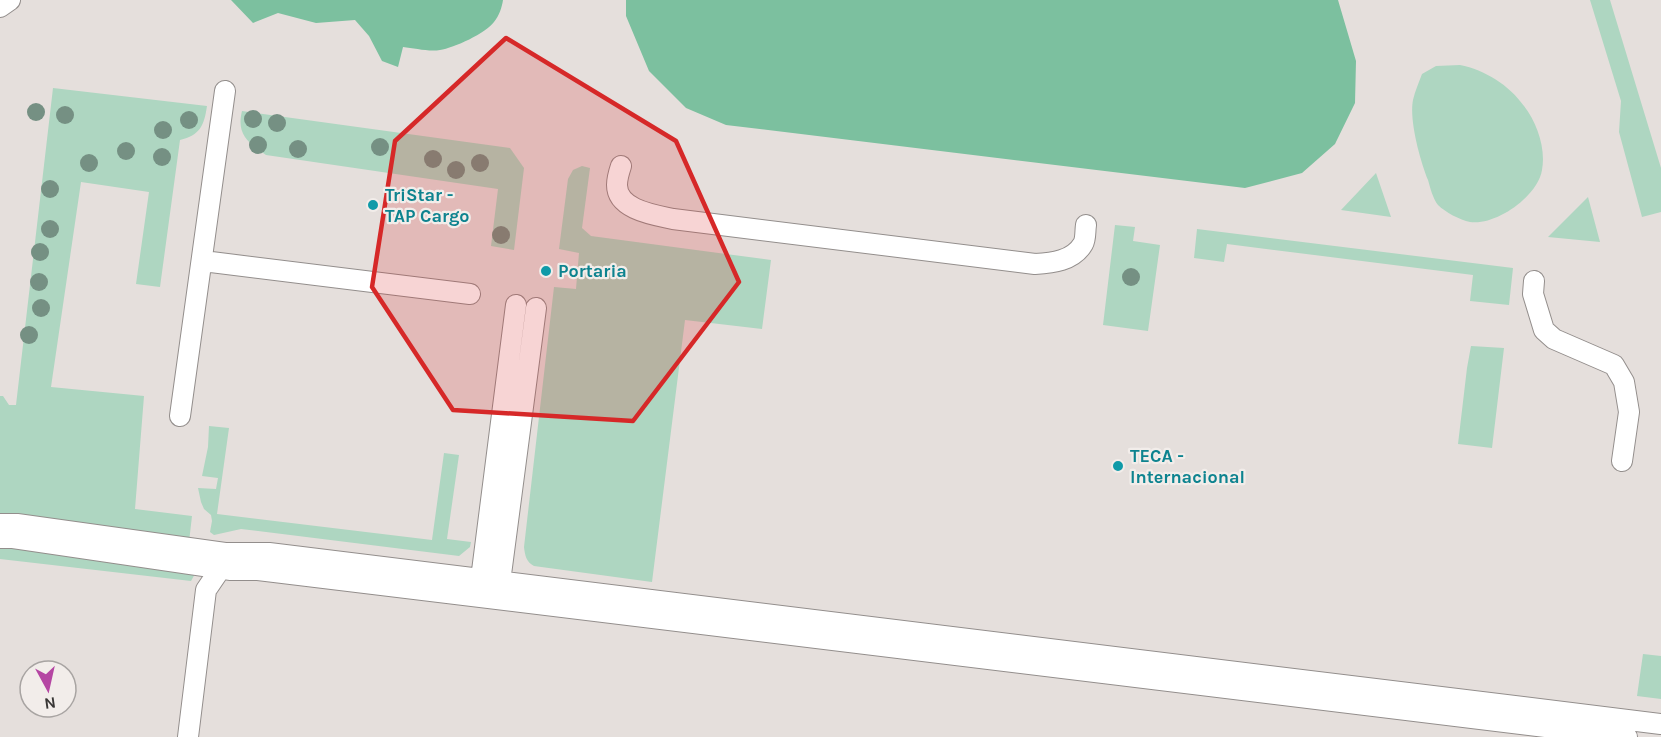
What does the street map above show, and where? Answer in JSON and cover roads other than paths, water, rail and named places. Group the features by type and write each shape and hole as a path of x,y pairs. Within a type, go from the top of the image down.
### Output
{"lane":[{"path":"0,7 9,0"},
{"path":"180,416 225,91"},
{"path":"621,166 617,186 623,200 641,212 696,222 1035,264 1054,263 1073,255 1084,243 1086,225"},
{"path":"202,261 470,294"},
{"path":"1534,281 1533,294 1544,330 1554,339 1614,365 1624,382 1629,412 1623,462"},
{"path":"491,580 516,305"},
{"path":"491,580 536,308"},
{"path":"0,524 28,525 225,553 269,553 1661,724"},
{"path":"0,538 220,568 270,571 1627,737"},
{"path":"188,737 206,590 220,568"}],"place":[{"name":"TriStar - TAP Cargo","path":"373,205"},
{"name":"Portaria","path":"546,271"},
{"name":"TECA - Internacional","path":"1118,466"}]}
